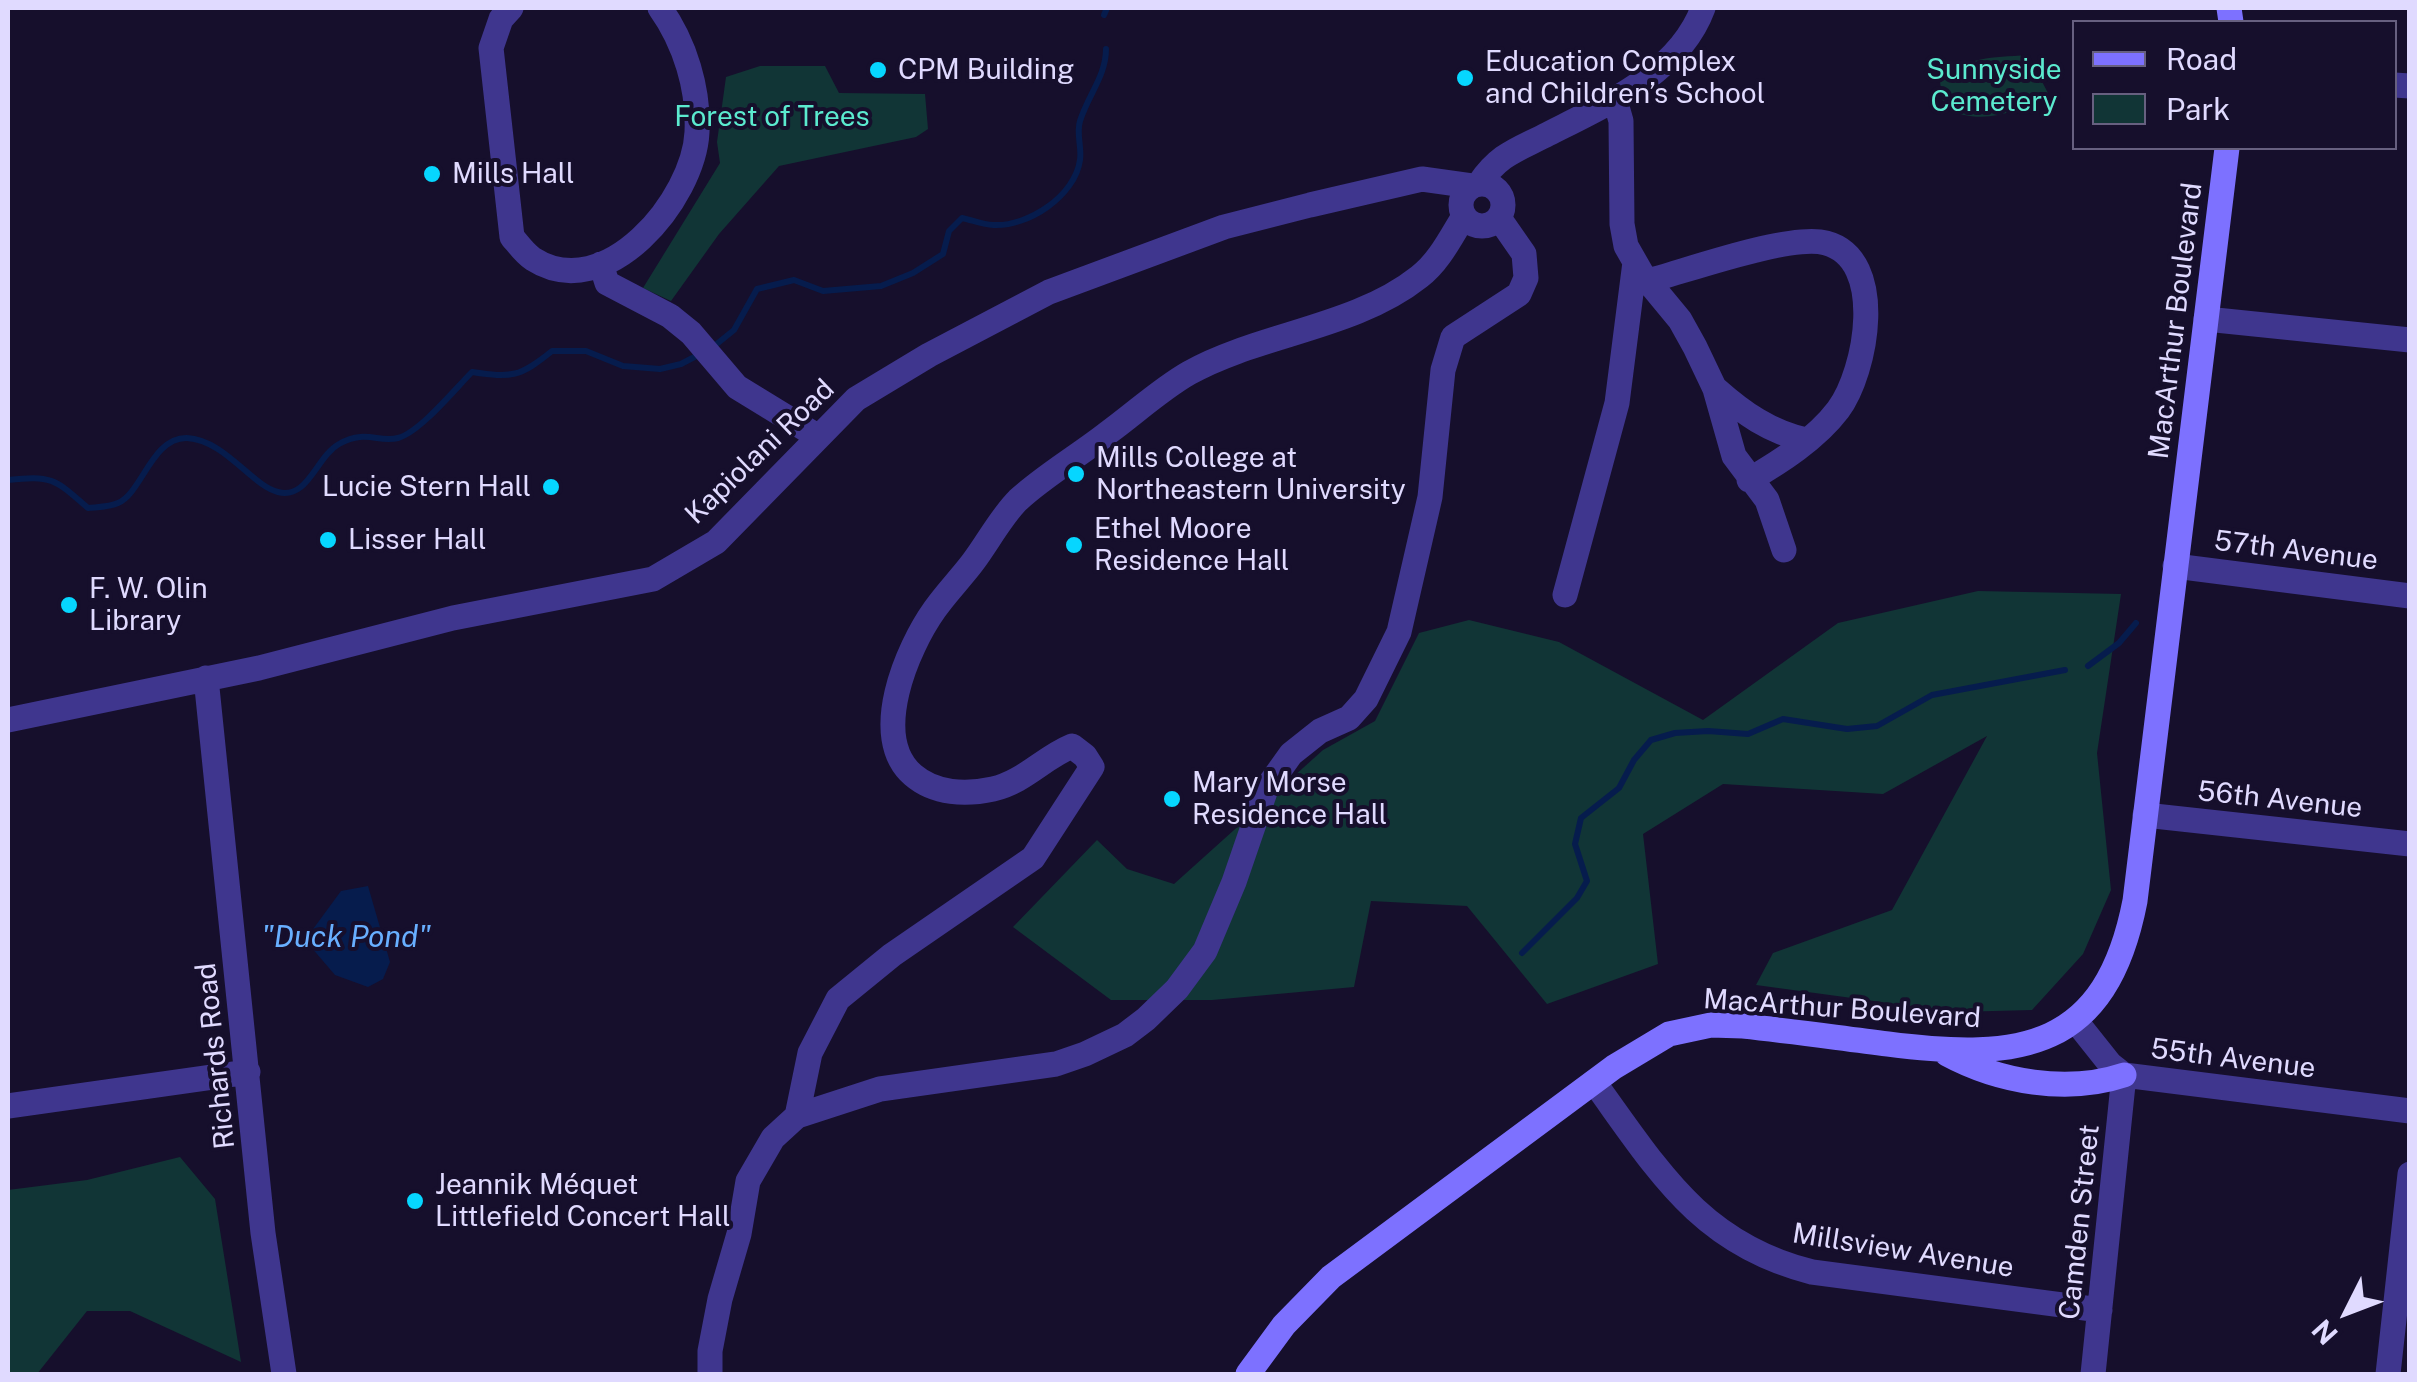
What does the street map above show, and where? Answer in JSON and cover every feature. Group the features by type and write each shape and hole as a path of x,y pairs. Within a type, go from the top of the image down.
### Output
{"main road":[{"name":"MacArthur Boulevard","path":"1248,1374 1284,1324 1331,1277 1657,1039 1710,1025 1942,1051 2020,1048 2075,1020 2099,996 2127,943 2227,150"},
{"path":"1942,1051 2003,1077 2085,1084 2124,1076"}],"street":[{"path":"510,8 501,18 490,48 512,236 532,259 574,270 602,264 631,248 657,223 678,192 689,166 697,134 689,67 670,21 660,8"},
{"path":"797,1116 810,1053 838,999 892,955 1033,858 1092,766 1072,746 1026,776 997,788 973,792 938,789 916,778 899,760 893,728 895,698 912,651 934,610 1017,502 1188,374 1320,326 1392,294 1421,276 1464,216 1462,199 1494,162 1615,100 1654,72 1680,46 1703,8"},
{"path":"1615,100 1621,122 1622,224 1626,246 1680,320 1716,389 1734,456 1766,500 1784,550"},
{"name":"Kapiolani Road","path":"8,720 301,658 472,614 653,579 716,542 856,399 1048,292 1224,227 1310,205 1422,179 1476,185"},
{"path":"710,1374 710,1351 720,1299 740,1234 748,1181 772,1138 797,1116 880,1089 1056,1064 1124,1035 1177,989 1205,951 1222,916 1266,790 1291,754 1320,730 1349,718 1366,699 1399,632 1430,497 1443,370 1453,337 1519,294 1526,278 1524,254 1499,218 1502,198 1492,187 1476,185"},
{"path":"1464,216 1481,226 1499,218"},
{"path":"1642,271 1824,242 1848,253 1862,278 1864,340 1859,367 1841,406 1826,424 1749,480"},
{"path":"602,264 606,283 670,316 691,333 737,387 817,436"},
{"path":"1565,595 1617,403 1642,271"},
{"path":"2206,319 2410,340"},
{"path":"1716,389 1760,423 1806,440"},
{"name":"57th Avenue","path":"2175,566 2410,596"},
{"name":"Richards Road","path":"206,678 264,1232 284,1374"},
{"name":"56th Avenue","path":"2145,815 2410,844"},
{"name":"55th Avenue","path":"2075,1020 2124,1076 2410,1110"},
{"path":"8,1106 248,1072"},
{"name":"Camden Street","path":"2093,1374 2124,1076"},
{"name":"Millsview Avenue","path":"1594,1082 1688,1204 1744,1248 1780,1264 1812,1272 2100,1310"},
{"path":"2388,1374 2410,1174"}],"green space":[{"name":"Sunnyside Cemetery","path":"2028,55 2048,93 1998,115 1971,116 1944,108 1940,82 1951,73 1981,59"},
{"name":"Forest of Trees","path":"760,66 825,66 839,93 925,94 928,129 916,137 779,166 719,234 671,301 643,288 720,163 717,142 726,77"},
{"path":"1978,591 2121,594 2097,753 2111,890 2083,954 2032,1010 1955,1012 1756,985 1773,953 1892,910 1987,736 1883,794 1723,784 1643,834 1658,964 1547,1004 1467,906 1371,901 1354,987 1212,1000 1111,1000 1013,927 1097,840 1127,869 1174,884 1323,750 1375,721 1419,633 1469,620 1559,642 1703,720 1838,623"},
{"path":"180,1157 215,1199 241,1362 130,1311 87,1311 37,1374 8,1374 8,1190 87,1180"}],"water":[{"name":"\"Duck Pond\"","path":"368,886 390,962 383,979 368,987 335,975 305,940 341,891"}],"waterway":[{"path":"1104,15 1107,8"},
{"path":"713,347 734,330 757,289 794,280 823,291 881,286 913,273 943,254 949,231 962,218 989,225 1007,224 1048,207 1076,173 1080,121 1100,77 1106,49"},
{"path":"8,480 44,479 60,485 88,508 111,505 126,497 165,446 187,438 214,446 268,488 288,493 304,484 339,444 357,437 391,439 407,434 472,372 515,374 552,351 586,351 623,366 660,369 702,353"},
{"path":"2088,666 2119,643 2136,623"},
{"path":"1522,953 1577,898 1587,881 1575,844 1581,818 1619,788 1634,760 1651,740 1675,733 1748,734 1783,719 1847,729 1877,726 1932,695 2065,670"}],"place":[{"name":"CPM Building","path":"878,70"},
{"name":"Education Complex and Children’s School","path":"1465,78"},
{"name":"Mills Hall","path":"432,174"},
{"name":"Mills College at Northeastern University","path":"1076,474"},
{"name":"Lucie Stern Hall","path":"551,487"},
{"name":"Lisser Hall","path":"328,540"},
{"name":"Ethel Moore Residence Hall","path":"1074,545"},
{"name":"F. W. Olin Library","path":"69,605"},
{"name":"Mary Morse Residence Hall","path":"1172,799"},
{"name":"Jeannik Méquet Littlefield Concert Hall","path":"415,1201"}]}
